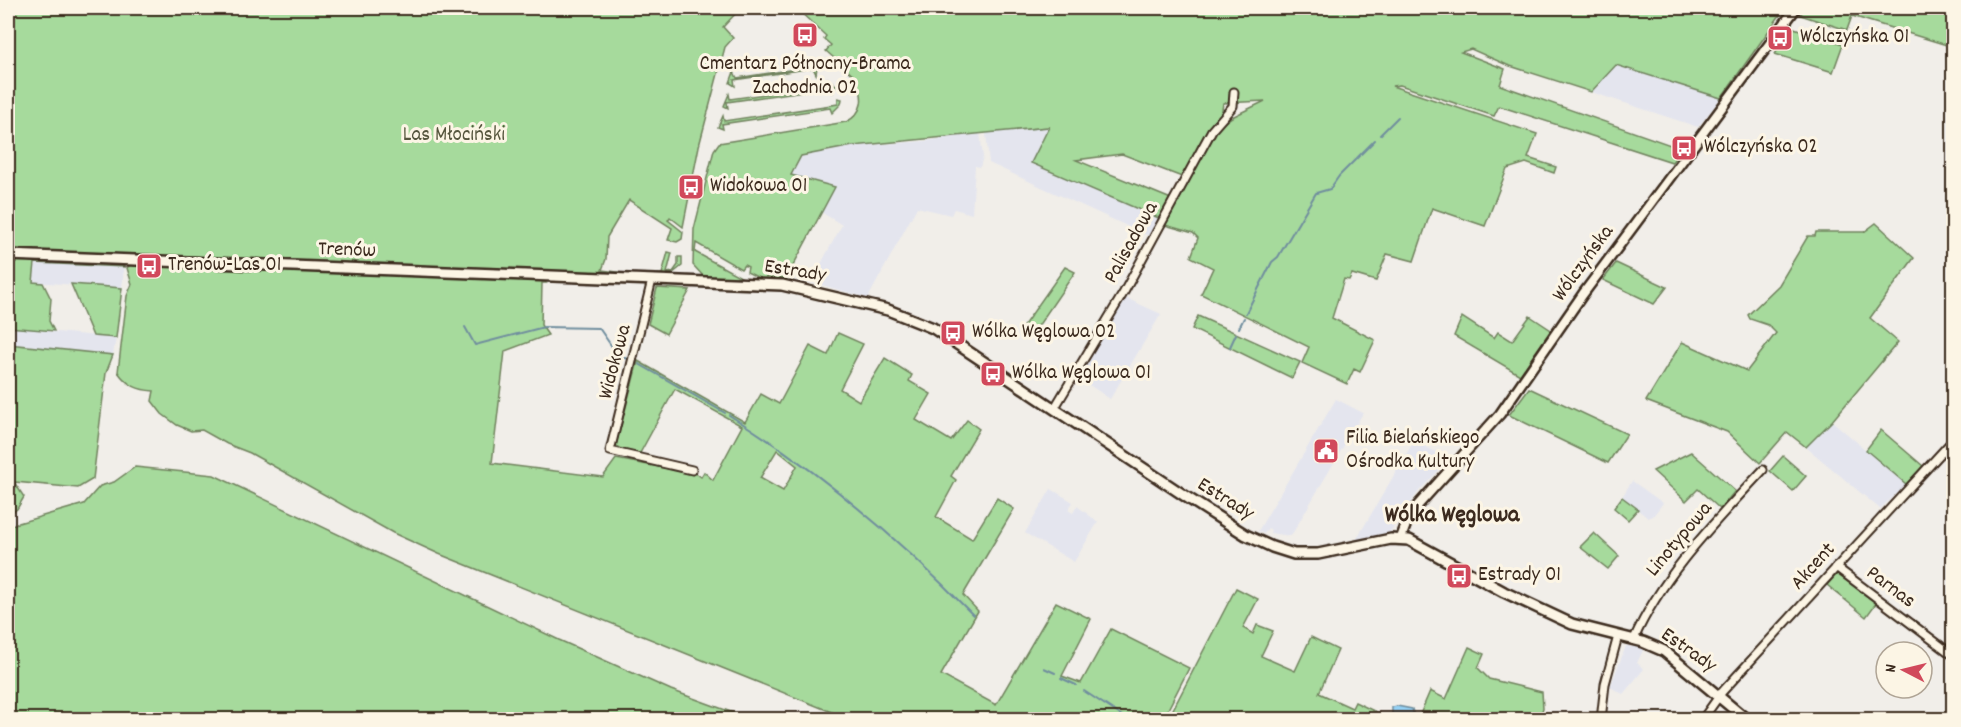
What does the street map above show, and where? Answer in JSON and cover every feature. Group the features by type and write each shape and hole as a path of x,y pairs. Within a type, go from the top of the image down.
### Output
{"main road":[{"name":"Trenów","path":"8,255 686,282"},
{"name":"Estrady","path":"686,282 782,285 807,289 914,319 939,332 1246,535 1283,551 1318,554 1401,538 1425,548 1504,592 1572,624 1634,639 1664,651 1747,720"}],"street":[{"name":"Wólczyńska","path":"1401,538 1410,514 1500,414 1583,294 1796,8"},
{"name":"Palisadowa","path":"1054,409 1124,292 1212,130 1233,106 1234,92"},
{"name":"Widokowa","path":"652,280 610,451 692,470"},
{"name":"Akcent","path":"1702,720 1836,567 1953,439"},
{"name":"Linotypowa","path":"1634,639 1656,595 1725,511 1763,470"},
{"name":"Parnas","path":"1836,567 1953,656"},
{"path":"1601,720 1605,684 1618,636"}],"shaded area":[{"path":"1616,65 1721,98 1698,127 1591,92"},
{"path":"1049,127 1031,163 1160,219 1149,236 989,163 986,133"},
{"path":"980,133 983,157 980,167 975,166 972,214 954,209 951,215 917,207 868,298 811,282 842,225 821,212 835,187 791,175 801,156 853,146 925,141"},
{"path":"34,263 124,267 122,288 33,282"},
{"path":"1126,298 1161,314 1110,399 1079,378"},
{"path":"8,327 116,338 113,355 8,344"},
{"path":"1336,399 1363,413 1291,536 1270,533 1271,530 1268,528 1264,534 1258,531"},
{"path":"1832,421 1906,484 1880,509 1806,447"},
{"path":"1414,441 1450,459 1419,491 1390,532 1356,540"},
{"path":"1632,481 1663,503 1653,516 1648,518 1622,497"},
{"path":"1051,489 1073,502 1068,510 1073,513 1077,506 1098,522 1074,562 1025,533"},
{"path":"1626,646 1644,648 1637,663 1644,669 1623,694 1610,687"}],"green space":[{"name":"Las Młociński","path":"8,8 736,8 739,10 723,27 733,38 725,47 699,146 683,227 670,217 668,220 683,232 682,239 677,242 668,240 672,228 629,200 607,237 606,259 602,270 618,272 617,274 8,252"},
{"path":"796,8 1785,8 1721,98 1616,65 1591,92 1507,65 1471,49 1461,52 1505,69 1500,85 1682,149 1672,162 1499,106 1494,116 1400,85 1392,86 1537,134 1528,158 1556,167 1554,173 1526,163 1507,169 1485,226 1432,208 1414,261 1387,254 1376,281 1352,274 1349,280 1344,279 1332,318 1375,340 1360,372 1354,369 1347,384 1302,363 1309,347 1201,294 1213,268 1191,257 1198,238 1193,233 1165,225 1218,127 1232,117 1265,101 1223,103 1221,117 1182,177 1122,154 1076,160 1171,199 1161,219 1031,163 1049,127 853,146 801,156 791,175 835,187 786,279 780,277 778,281 763,280 747,272 748,267 744,265 741,269 696,243 695,252 741,277 705,278 693,265 694,229 714,150 719,143 846,122 852,119 859,110 861,93 855,82 857,79 845,68 848,63 846,61 842,65 826,51 831,45 824,39 826,36"},
{"path":"1806,8 1953,8 1953,47 1852,16 1847,30 1800,15"},
{"path":"1794,28 1843,44 1833,72 1775,54"},
{"path":"809,61 817,67 816,74 813,68 734,80 735,86 730,83 734,72 737,78 809,67"},
{"path":"828,79 836,85 833,92 831,87 727,102 728,108 724,106 729,94 730,99 829,85"},
{"path":"838,98 842,99 841,104 832,113 830,108 722,124 723,129 718,127 723,116 724,121 838,104"},
{"path":"1876,223 1914,258 1870,318 1898,342 1832,421 1806,447 1787,432 1760,463 1727,432 1646,401 1682,342 1747,371 1776,333 1768,325 1750,319 1748,315 1779,285 1808,236 1815,236 1816,232 1864,232"},
{"path":"668,252 672,253 667,273 673,272 678,265 678,257 682,257 682,266 673,273 661,276 623,274 662,274"},
{"path":"8,259 121,264 124,267 35,263 33,282 43,283 51,299 49,321 54,331 8,327"},
{"path":"1616,263 1667,287 1654,304 1603,280"},
{"path":"131,264 543,280 546,283 542,283 541,325 548,335 505,351 492,463 603,477 616,459 697,474 701,477 704,472 713,480 742,426 675,389 639,455 622,452 616,445 638,361 745,422 761,394 779,404 810,346 828,355 838,333 863,344 840,389 859,401 885,358 912,375 909,381 931,394 916,420 951,441 967,420 979,429 951,476 956,480 936,517 972,539 997,498 1014,509 963,595 978,611 941,675 996,705 1056,602 1091,619 1062,676 1081,683 1111,629 1189,668 1163,719 852,719 829,711 439,554 393,533 250,453 227,444 202,430 191,431 177,425 162,414 152,401 154,391 134,386 118,372 127,296 132,284 127,268","holes":["777,450 797,466 783,491 760,478"]},
{"path":"1065,267 1075,272 1032,335 1022,328"},
{"path":"71,284 122,288 116,338 93,336"},
{"path":"657,288 690,290 666,334 648,324"},
{"path":"1198,316 1300,362 1292,378 1192,329"},
{"path":"1530,316 1551,330 1520,375 1454,336 1462,317 1494,338 1498,332 1512,341"},
{"path":"8,344 113,355 106,373 93,479 78,488 14,482 24,497 17,509 8,515"},
{"path":"1529,388 1627,434 1608,463 1509,415"},
{"path":"1881,430 1923,466 1906,484 1866,450"},
{"path":"1691,452 1735,491 1720,509 1698,489 1686,501 1653,471"},
{"path":"1783,456 1806,476 1793,491 1770,471"},
{"path":"135,467 214,475 559,640 671,690 750,719 8,719 8,526 84,504 100,486 114,482"},
{"path":"1622,497 1638,509 1628,520 1614,508"},
{"path":"1594,533 1619,556 1608,569 1580,547"},
{"path":"1837,574 1877,602 1866,617 1827,585"},
{"path":"1236,588 1258,599 1243,628 1253,634 1257,625 1273,631 1261,656 1295,671 1311,637 1338,650 1319,693 1352,708 1355,702 1391,719 1168,719"},
{"path":"1469,647 1484,654 1478,668 1489,679 1542,692 1543,708 1539,719 1418,719 1430,691 1446,699"}],"water":[{"path":"1392,707 1412,709 1414,716 1410,719 1392,715"}],"waterway":[{"path":"1380,135 1398,117"},
{"path":"1246,313 1272,262 1278,257 1316,193 1330,189 1339,176 1375,140"},
{"path":"1239,328 1244,318"},
{"path":"465,327 475,345 544,327 599,328 617,354 627,359"},
{"path":"1230,347 1236,334"},
{"path":"639,364 725,413"},
{"path":"729,415 827,483 917,560 973,615"},
{"path":"1044,668 1055,673"},
{"path":"1061,678 1076,685"},
{"path":"1084,691 1128,720"}],"place":[{"name":"Cmentarz Północny-Brama Zachodnia 02","path":"805,35"},
{"name":"Wólczyńska 01","path":"1780,38"},
{"name":"Wólczyńska 02","path":"1684,148"},
{"name":"Widokowa 01","path":"691,187"},
{"name":"Trenów-Las 01","path":"149,266"},
{"name":"Wólka Węglowa 02","path":"953,333"},
{"name":"Wólka Węglowa 01","path":"993,374"},
{"name":"Filia Bielańskiego Ośrodka Kultury","path":"1326,451"},
{"name":"Estrady 01","path":"1459,576"}],"district":[{"name":"Wólka Węglowa","path":"1452,516"}]}
